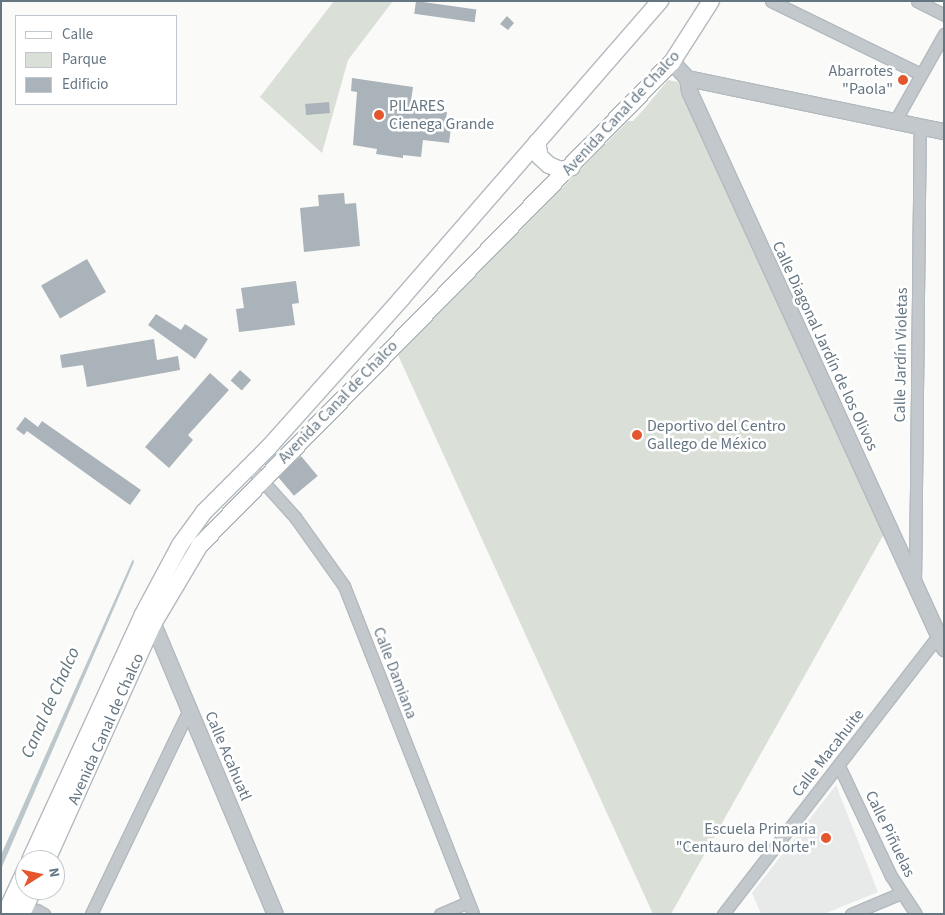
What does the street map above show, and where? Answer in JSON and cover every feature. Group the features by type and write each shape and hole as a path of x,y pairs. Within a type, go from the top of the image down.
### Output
{"main road":[{"name":"Avenida Canal de Chalco","path":"51,850 180,545 204,512 250,466 660,1"},
{"path":"695,1 703,17"},
{"name":"Avenida Canal de Chalco","path":"35,850 148,620 200,545 572,167 672,62 703,17 711,1"},
{"path":"537,142 540,157 549,165 561,170 572,167"},
{"path":"5,914 15,892"}],"street":[{"path":"771,1 921,74"},
{"path":"916,1 944,15"},
{"path":"896,120 944,34"},
{"name":"Calle Diagonal Jardín de los Olivos","path":"672,62 687,78 689,91 941,638"},
{"path":"687,78 944,131"},
{"name":"Calle Jardín Violetas","path":"915,584 920,126"},
{"name":"Calle Damiana","path":"250,466 295,517 344,586 473,914"},
{"name":"Calle Acahuatl","path":"148,620 189,709 275,914"},
{"name":"Calle Macahuite","path":"723,914 941,638"},
{"path":"91,914 189,709"},
{"name":"Calle Piñuelas","path":"839,766 901,893 851,914"},
{"path":"901,893 916,914"},
{"path":"440,914 468,902"}],"shaded area":[{"path":"133,559 134,562 1,869 1,855"},
{"name":"Escuela Primaria \"Centauro del Norte\"","path":"836,785 878,892 824,914 761,914 752,893"}],"green space":[{"path":"334,1 393,1 348,60 322,153 260,97"},
{"name":"Deportivo del Centro Gallego de México","path":"668,80 678,82 884,534 671,914 653,914 398,355 628,121 633,121"}],"building":[{"path":"416,1 476,9 475,22 414,14"},
{"path":"507,16 514,23 508,30 500,24"},
{"path":"352,78 413,87 410,108 447,112 445,127 451,128 449,143 423,140 421,157 403,155 403,158 376,154 377,149 353,145 357,92 351,91"},
{"path":"329,102 330,113 306,115 305,104"},
{"path":"344,193 345,204 356,203 360,246 304,252 300,208 319,206 318,195"},
{"path":"87,259 106,292 60,318 41,286"},
{"path":"296,281 299,303 292,304 295,325 239,332 236,309 244,308 241,288"},
{"path":"156,314 181,330 185,324 208,339 195,359 148,325"},
{"path":"154,339 157,360 178,356 180,370 87,387 83,365 62,368 60,355"},
{"path":"240,370 251,380 242,390 231,380"},
{"path":"210,373 229,390 188,435 193,440 169,468 145,447"},
{"path":"25,417 38,427 42,421 141,490 130,505 27,431 24,435 16,429"},
{"path":"301,456 318,476 294,496 277,476"}],"place":[{"name":"Abarrotes \"Paola\"","path":"903,80"},
{"name":"PILARES Cienega Grande","path":"379,115"},
{"name":"Deportivo del Centro Gallego de México","path":"637,435"},
{"name":"Escuela Primaria \"Centauro del Norte\"","path":"826,838"}],"water label":[{"name":"Canal de Chalco","path":"51,703"}]}
